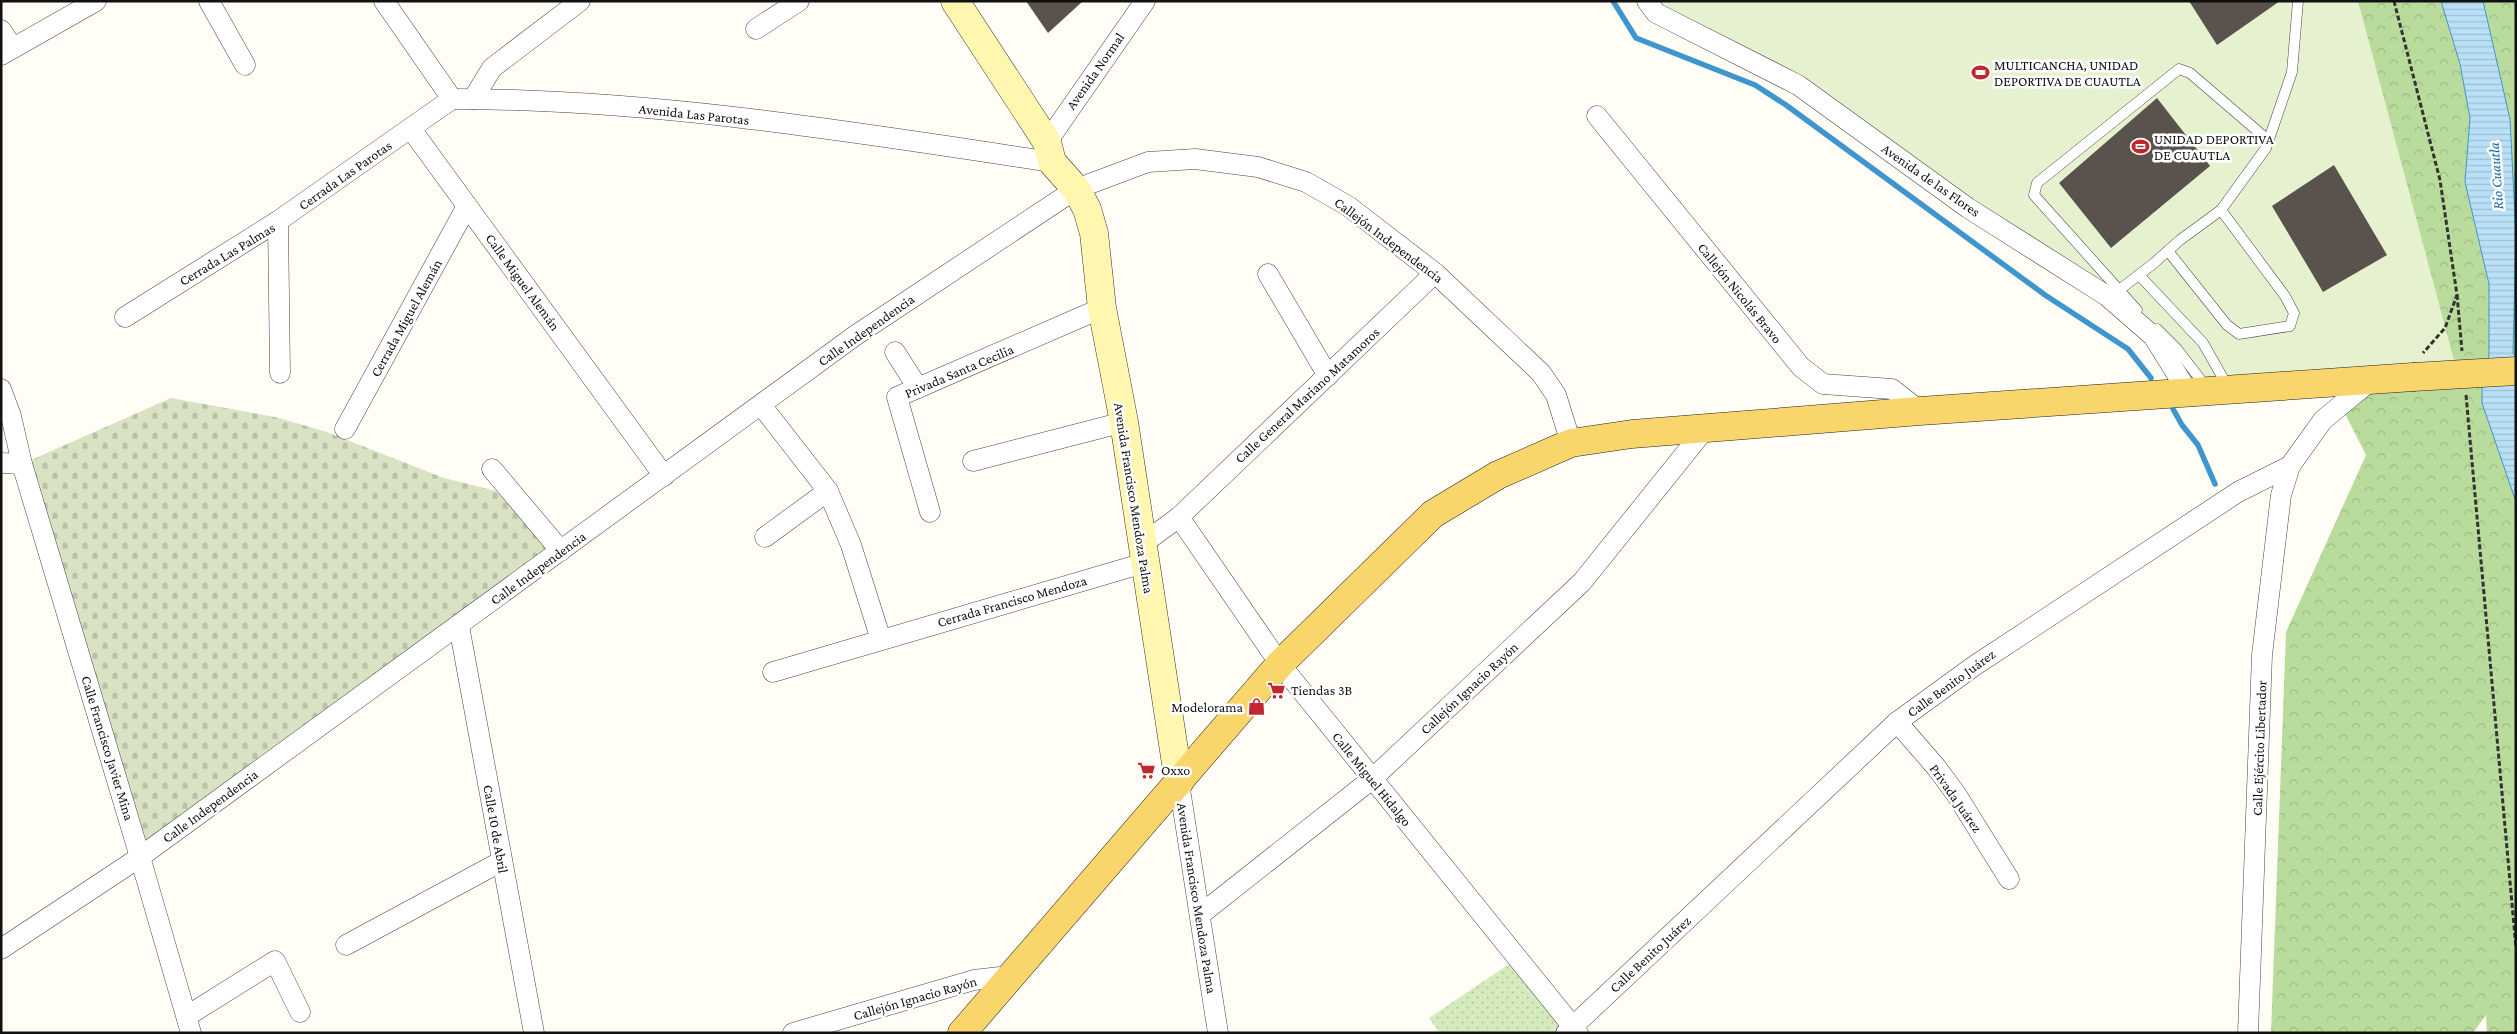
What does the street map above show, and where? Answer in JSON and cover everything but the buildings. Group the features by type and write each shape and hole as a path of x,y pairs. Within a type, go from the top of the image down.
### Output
{"main road":[{"path":"962,1033 1179,784 1280,664 1433,514 1498,475 1572,443 1632,434 1920,411 2209,390 2370,381 2416,367 2516,372"}],"street":[{"path":"1,30 7,52 96,1"},
{"path":"209,1 245,65"},
{"path":"384,1 452,99 411,129"},
{"path":"473,99 492,68 580,1"},
{"path":"756,29 799,1"},
{"name":"Avenida Francisco Mendoza Palma","path":"955,1 1050,152 1076,189 1087,209 1094,233 1102,308 1124,422 1142,554 1201,914 1218,1033"},
{"name":"Avenida Normal","path":"1050,152 1145,1"},
{"name":"Avenida de las Flores","path":"1647,1 1656,13 1798,85 1968,208 2107,296 2153,336 2209,390"},
{"name":"Avenida Las Parotas","path":"452,99 675,110 893,138 1050,152"},
{"name":"Callejón Nicolás Bravo","path":"1597,116 1801,368 1823,384 1892,389 1920,411"},
{"name":"Calle Miguel Alemán","path":"411,129 664,476"},
{"name":"Cerrada Las Parotas","path":"278,221 411,129"},
{"name":"Callejón Independencia","path":"1076,189 1148,162 1195,159 1258,167 1306,182 1348,206 1435,273 1541,373 1556,395 1572,443"},
{"name":"Calle Independencia","path":"1,949 140,857 856,335 1076,189"},
{"name":"Cerrada Miguel Alemán","path":"345,430 467,206"},
{"name":"Cerrada Las Palmas","path":"125,317 278,221"},
{"name":"Cerrada Las Palmas","path":"278,221 280,373"},
{"name":"Calle General Mariano Matamoros","path":"1142,554 1178,516 1435,273"},
{"path":"1268,274 1328,376"},
{"name":"Privada Santa Cecilia","path":"930,512 897,397 1102,308"},
{"path":"895,352 918,388"},
{"name":"Calle Benito Juárez","path":"1573,1031 1897,722 1974,666 2230,497 2290,466 2323,420 2370,381"},
{"name":"Calle Francisco Javier Mina","path":"1,389 11,416 22,464 189,1025"},
{"path":"761,405 828,491 851,545 881,640"},
{"path":"973,461 1124,422"},
{"name":"Callejón Ignacio Rayón","path":"1201,914 1372,779 1582,582 1705,429"},
{"path":"1,463 22,464"},
{"name":"Calle Ejército Libertador","path":"2248,1033 2262,655 2281,495 2290,466"},
{"path":"492,469 561,551"},
{"path":"765,537 828,491"},
{"name":"Calle Miguel Hidalgo","path":"1178,516 1280,664 1573,1031"},
{"name":"Cerrada Francisco Mendoza","path":"773,672 881,640 1142,554"},
{"name":"Calle 10 de Abril","path":"459,626 534,1033"},
{"name":"Privada Juárez","path":"1897,722 1936,767 1956,794 2009,879"},
{"path":"346,945 502,861"},
{"path":"189,1025 275,961 300,1012"},
{"name":"Callejón Ignacio Rayón","path":"793,1033 974,980 1010,976"}],"lane":[{"path":"2119,290 2180,240 2221,210 2266,148 2292,72 2298,1"},
{"path":"2209,390 2177,348 2119,290 2034,195 2037,183 2179,69 2190,73 2268,140"},
{"path":"2168,251 2227,325 2239,334 2290,326 2294,313 2285,296 2221,210"},
{"path":"2139,275 2203,343 2209,390"}],"path":[{"path":"2394,1 2440,180 2457,295 2462,354"},
{"path":"2416,367 2446,328 2457,295"},
{"path":"2466,394 2516,948"}],"green space":[{"name":"UNIDAD DEPORTIVA DE CUAUTLA","path":"1647,1 2358,1 2458,375 2188,392 2153,336 1798,85"},
{"path":"2295,1 2516,1 2516,1033 2487,1033 2486,1015 2473,1033 2271,1033 2286,632 2366,455 2294,313"},
{"path":"171,398 275,417 324,431 444,478 496,491 561,551 140,857 22,464"},
{"path":"1518,958 1566,1033 1440,1033 1429,1018"}],"water":[{"name":"Rio Cuautla","path":"2441,1 2483,1 2510,119 2516,236 2513,353 2516,357 2516,502 2482,403 2482,387 2489,355 2489,284 2465,182 2470,118 2460,64"}],"waterway":[{"path":"1613,1 1636,38 1755,85 1786,105 2045,295 2128,349 2151,378"},
{"path":"2173,409 2182,425 2198,445 2215,484"}],"place":[{"name":"MULTICANCHA, UNIDAD DEPORTIVA DE CUAUTLA","path":"1980,73"},
{"name":"UNIDAD DEPORTIVA DE CUAUTLA","path":"2140,147"},
{"name":"Tiendas 3B","path":"1277,690"},
{"name":"Modelorama","path":"1257,707"},
{"name":"Oxxo","path":"1147,770"}]}
